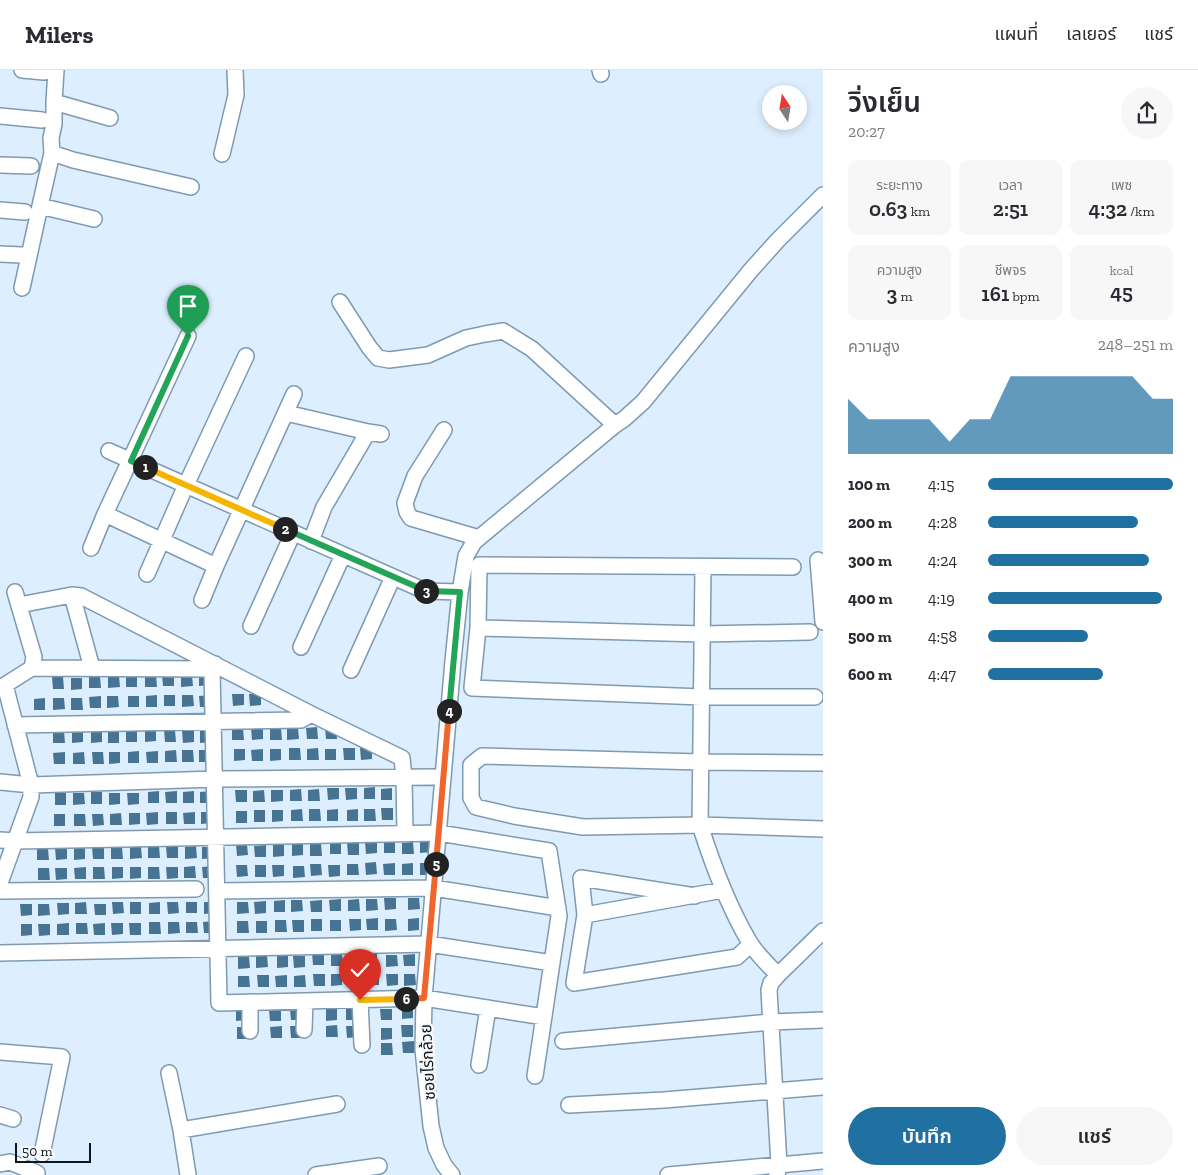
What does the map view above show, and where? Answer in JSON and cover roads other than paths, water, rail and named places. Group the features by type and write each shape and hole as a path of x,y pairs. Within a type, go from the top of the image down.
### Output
{"street":[{"path":"22,70 50,71 54,102 54,124 51,138 52,153 22,288"},
{"path":"222,154 236,95 235,70"},
{"path":"54,102 110,118"},
{"path":"0,116 42,120"},
{"path":"52,153 73,160 191,187"},
{"path":"0,165 31,166"},
{"path":"444,430 415,476 405,504 407,512 411,518 479,538 643,402 751,270 778,240 816,212 823,195"},
{"path":"40,206 94,219"},
{"path":"0,210 25,212"},
{"path":"0,254 22,255"},
{"path":"340,302 378,358 389,360 428,355 466,338 503,331 532,349 615,425"},
{"path":"91,548 188,336"},
{"path":"147,574 246,356"},
{"path":"202,600 294,394"},
{"path":"286,413 374,433 324,507 312,541"},
{"path":"109,451 425,591 460,592"},
{"path":"105,514 216,566"},
{"path":"251,626 292,533"},
{"name":"ซอยไร่กล้วย","path":"452,1175 444,1165 436,1148 431,1126 423,1049 424,998 460,592 466,556 474,542 479,538"},
{"path":"301,647 343,555"},
{"path":"818,560 823,622"},
{"path":"794,568 479,565 478,628 472,688 702,697 815,697"},
{"path":"703,567 700,825 711,860 747,948 774,979"},
{"path":"350,670 394,577"},
{"path":"72,595 92,668"},
{"path":"32,668 34,657 17,598 81,596 214,667 402,758 405,834"},
{"path":"478,628 702,634 810,632"},
{"path":"0,883 8,840 32,797 31,785 5,685 32,668 214,667"},
{"path":"214,667 213,721 220,1003 424,998 544,1017"},
{"path":"15,725 301,720 311,714"},
{"path":"823,764 482,756 471,764 471,798 476,807 514,816 583,827 700,825 823,829"},
{"path":"0,782 31,785 215,779 434,777"},
{"path":"8,840 439,833 549,851 559,916 535,1076"},
{"path":"695,896 580,878 585,915 574,983 737,957 747,948"},
{"path":"0,891 196,888"},
{"path":"217,891 434,888 558,908"},
{"path":"585,915 724,890"},
{"path":"778,1170 769,990 774,979 823,930"},
{"path":"0,953 429,944 552,962"},
{"path":"360,1000 362,1045"},
{"path":"304,1030 305,1001"},
{"path":"250,1002 250,1031"},
{"path":"479,1065 488,1008"},
{"path":"563,1041 771,1022 823,1020"},
{"path":"0,1052 62,1057 42,1154"},
{"path":"169,1073 188,1175"},
{"path":"569,1105 664,1100 823,1087"},
{"path":"181,1130 337,1104"},
{"path":"668,1175 778,1170 823,1161"},
{"path":"0,1164 10,1162 37,1173 37,1175"},
{"path":"316,1175 379,1166"}]}
